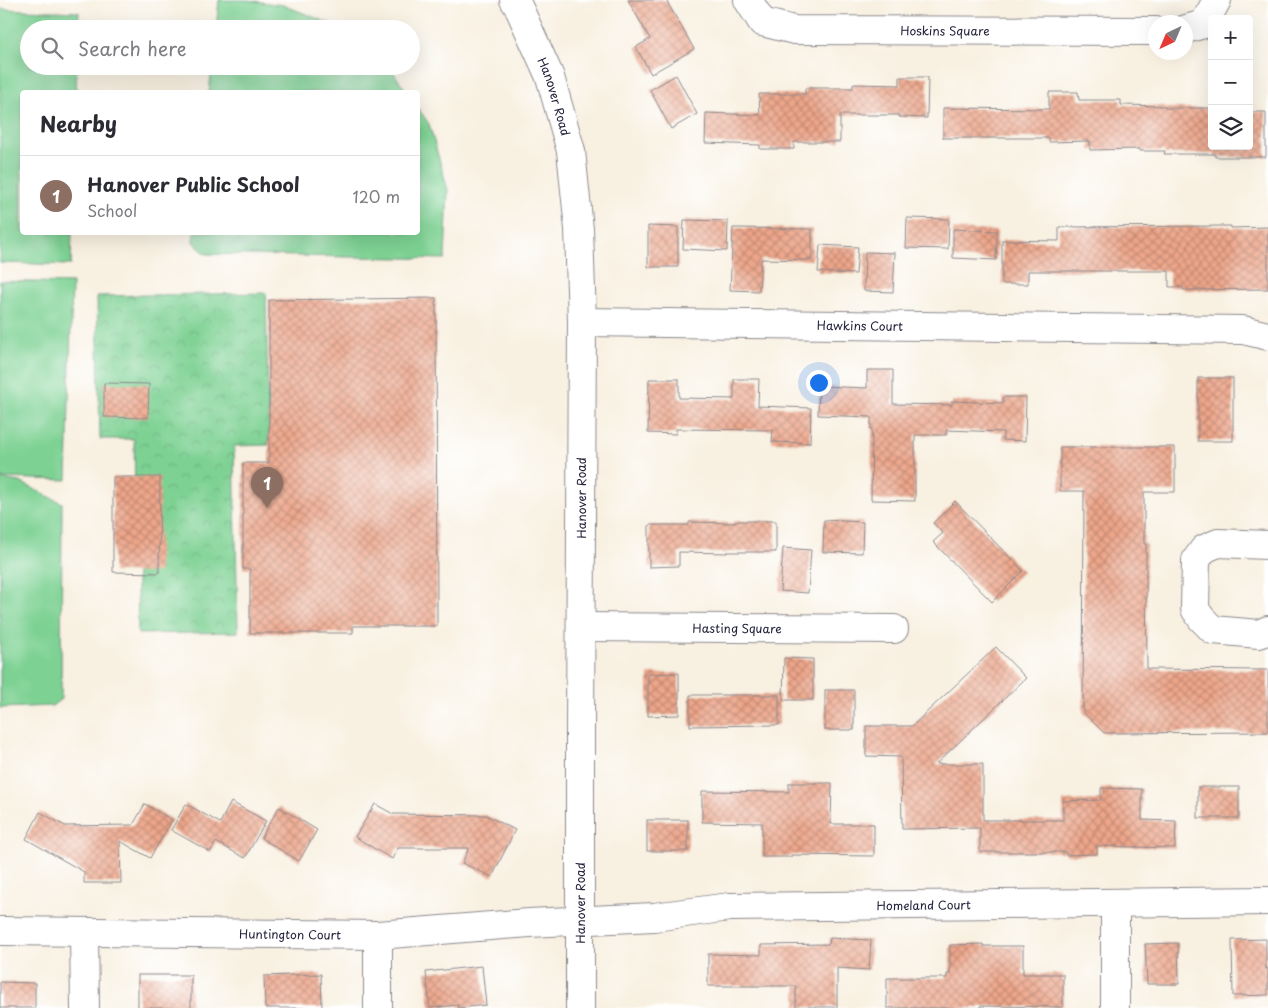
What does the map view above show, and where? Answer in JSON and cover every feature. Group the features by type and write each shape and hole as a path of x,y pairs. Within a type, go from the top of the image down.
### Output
{"street":[{"name":"Hanover Road","path":"514,0 550,77 570,151 579,229 582,322 580,1008"},
{"name":"Hoskins Square","path":"748,0 762,22 794,30 1148,31"},
{"path":"1193,27 1204,24 1217,0"},
{"name":"Hawkins Court","path":"582,322 1243,330 1268,336"},
{"path":"1268,545 1218,543 1204,548 1196,560 1195,609 1213,630 1259,634 1268,630"},
{"name":"Hasting Square","path":"581,627 894,628"},
{"name":"Homeland Court","path":"580,920 654,917 730,907 1268,901"},
{"path":"1115,903 1115,1008"},
{"name":"Huntington Court","path":"0,931 378,935 529,922 580,920"},
{"path":"84,932 85,1008"},
{"path":"378,935 378,1008"}],"green space":[{"path":"219,0 247,0 283,5 321,20 217,20"},
{"path":"0,9 79,12 79,20 20,20 20,75 77,75 76,90 20,90 20,235 72,235 71,265 0,263"},
{"path":"211,75 395,75 406,90 209,90"},
{"path":"420,111 429,124 448,190 445,259 206,254 193,242 194,235 420,235"},
{"path":"0,281 72,283 67,480 0,478"},
{"path":"266,293 269,445 234,446 238,632 138,634 134,439 100,439 97,296"},
{"path":"0,479 20,482 62,503 61,699 52,706 0,708"}],"building":[{"path":"628,0 666,0 694,49 651,74 636,47 650,39"},
{"path":"676,75 697,114 671,129 650,90"},
{"path":"900,77 928,77 927,118 899,117 899,115 840,115 840,142 794,142 794,149 760,149 760,145 705,143 706,113 760,115 759,94 805,94 805,88 853,88 853,84 900,85"},
{"path":"1049,92 1078,92 1079,100 1121,100 1121,105 1208,108 1208,150 1253,150 1253,112 1266,112 1266,157 1164,154 1165,151 1140,151 1140,149 1090,150 1090,141 1049,142 1049,138 943,138 943,108 1049,109"},
{"path":"907,218 949,219 948,249 906,248"},
{"path":"684,220 728,221 727,251 683,249"},
{"path":"648,226 678,227 678,267 648,267"},
{"path":"1231,226 1231,228 1268,227 1268,289 1183,290 1183,287 1169,287 1169,271 1028,271 1028,284 1002,284 1002,240 1059,241 1059,227"},
{"path":"733,228 812,229 812,260 761,259 759,291 730,290"},
{"path":"953,229 997,231 996,260 953,258"},
{"path":"820,245 858,247 856,274 818,272"},
{"path":"865,252 895,253 893,292 864,291"},
{"path":"436,298 437,626 353,626 353,633 250,633 250,569 243,569 243,463 269,463 269,300"},
{"path":"867,370 893,370 893,404 952,405 952,401 1003,403 1003,397 1026,397 1025,441 1003,440 1003,432 946,430 946,435 915,435 915,501 871,500 871,417 818,415 819,386 867,388"},
{"path":"1198,378 1233,378 1233,441 1198,441"},
{"path":"649,379 679,379 679,398 734,399 734,379 759,379 758,406 811,408 810,443 772,442 773,430 676,429 676,434 648,433"},
{"path":"104,383 149,384 148,418 104,417"},
{"path":"1060,447 1175,447 1175,492 1144,492 1147,669 1268,670 1268,732 1104,733 1083,712 1084,491 1060,491"},
{"path":"113,477 160,477 159,573 113,572"},
{"path":"955,501 1023,571 992,602 933,542 943,533 933,523"},
{"path":"824,520 863,522 862,553 823,552"},
{"path":"734,521 776,521 776,552 679,552 679,566 649,567 649,525 689,525 689,522 734,523"},
{"path":"783,548 811,550 808,593 780,591"},
{"path":"996,647 1026,678 936,764 983,764 983,820 1063,820 1063,801 1101,800 1101,788 1142,789 1142,820 1176,821 1175,848 1097,846 1097,854 1066,855 1066,852 980,852 980,828 902,829 901,757 866,756 866,726 912,726"},
{"path":"784,658 813,659 813,700 783,700"},
{"path":"679,673 679,715 648,716 648,674"},
{"path":"825,690 854,690 854,730 825,730"},
{"path":"690,695 779,695 779,725 690,726"},
{"path":"789,783 832,783 831,824 874,824 874,856 791,855 791,857 762,857 762,823 702,822 702,791 789,792"},
{"path":"1198,787 1239,787 1239,818 1198,818"},
{"path":"231,802 266,821 245,858 216,842 210,852 171,830 186,804 220,823"},
{"path":"145,804 172,820 150,858 120,841 121,883 84,883 84,872 26,839 40,812 65,826 133,825"},
{"path":"375,804 393,814 486,815 515,830 492,877 462,863 469,848 398,848 392,859 355,837"},
{"path":"279,807 317,830 299,861 261,838"},
{"path":"647,820 688,820 688,851 647,851"},
{"path":"830,938 871,940 869,970 837,968 837,1007 796,1007 796,986 708,986 708,954 761,955 761,945 829,944"},
{"path":"1266,939 1268,995 1233,996 1232,940"},
{"path":"1178,943 1179,984 1147,984 1145,944"},
{"path":"983,944 983,946 1023,946 1023,974 1063,974 1063,1007 887,1008 887,978 947,978 947,974 950,974 950,945"},
{"path":"482,966 486,1005 430,1008 426,972"},
{"path":"321,974 322,1008 265,1008 264,976"},
{"path":"138,975 191,975 191,1008 138,1008"},
{"path":"0,982 35,983 35,1008 0,1008"}],"place":[{"name":"Hanover Public School","path":"267,508"}]}
